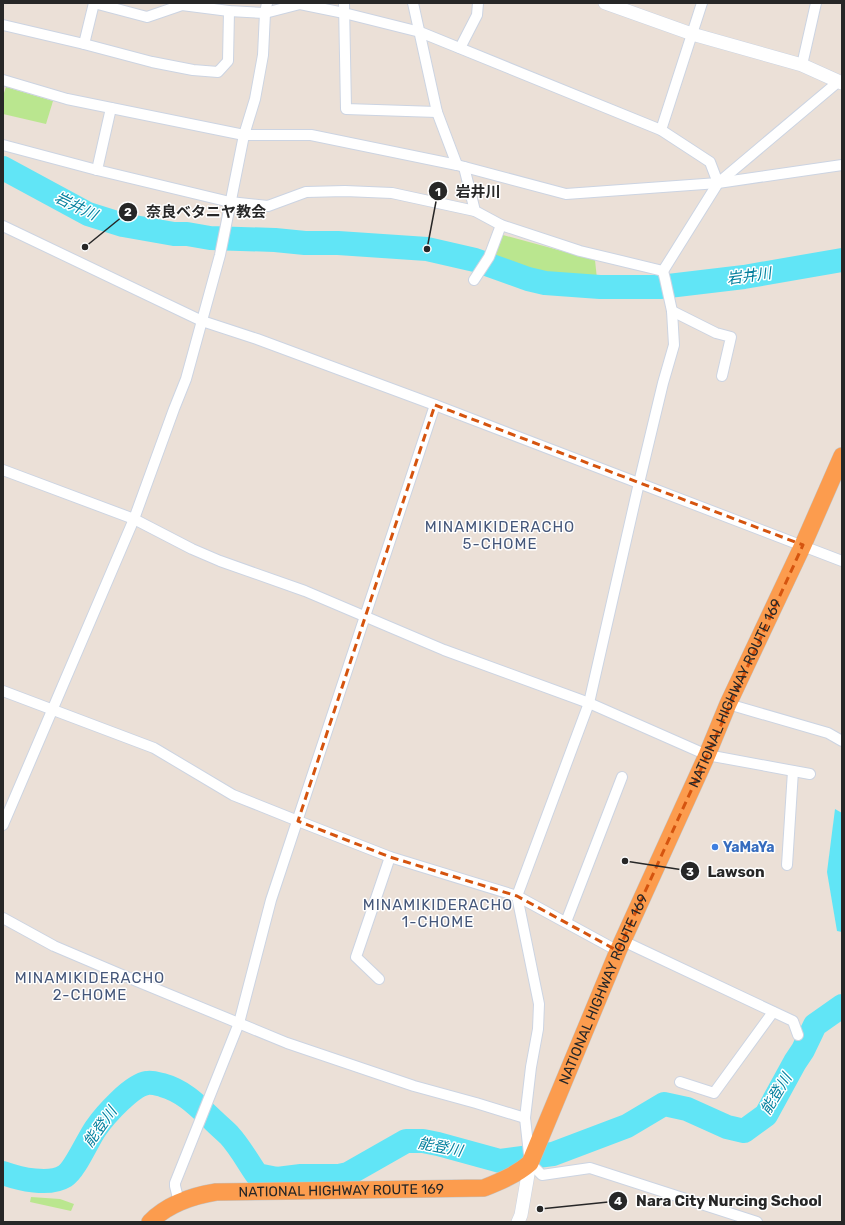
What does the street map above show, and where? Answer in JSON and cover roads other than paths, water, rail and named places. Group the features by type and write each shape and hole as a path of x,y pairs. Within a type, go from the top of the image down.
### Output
{"highway":[{"name":"NATIONAL HIGHWAY ROUTE 169","path":"150,1222 158,1214 180,1202 195,1196 216,1192 484,1188 515,1174 530,1163 621,946 728,704 803,545 842,456"}],"street":[{"path":"84,44 94,3 147,17 182,5 229,11 300,4 344,8 420,32 661,130 710,162 718,183"},
{"path":"413,3 438,112 461,166 474,211"},
{"path":"460,48 477,15 478,3"},
{"path":"518,1222 521,1215 530,1163 525,1118 531,1067 538,1029 539,1004 516,896 589,703 638,483 674,345 671,307 664,275 718,183 840,82 802,65 692,34 605,3"},
{"path":"661,130 702,3"},
{"path":"802,65 816,3"},
{"path":"3,825 134,519 186,379 220,255 244,135 255,99 263,55 266,8"},
{"path":"344,8 346,110 438,112"},
{"path":"3,25 152,62 193,70 218,72 228,61 229,11"},
{"path":"3,80 67,99 244,135 311,135 461,166 566,194 718,183 842,165"},
{"path":"97,170 111,108"},
{"path":"3,145 97,170 230,202 268,206 306,192 392,192 474,211 501,225 580,251 664,275"},
{"path":"474,280 489,257 501,225"},
{"path":"3,226 202,321 257,339 435,405 842,561"},
{"path":"671,307 716,333 731,337 722,376"},
{"path":"180,1202 175,1183 239,1022 271,900 435,405"},
{"path":"3,470 134,519 192,549 220,561 305,591 444,650 589,703 706,755 810,774"},
{"path":"3,691 154,748 233,795 298,821 390,856 516,896 566,922 793,1021 798,1035"},
{"path":"728,704 828,733 842,741"},
{"path":"787,865 793,771"},
{"path":"566,922 622,777"},
{"path":"379,978 356,957 390,856"},
{"path":"3,918 54,946 287,1043 414,1086 476,1102 525,1118"},
{"path":"680,1082 714,1093 773,1012"},
{"path":"530,1163 542,1176 590,1168 757,1222"}],"water":[{"path":"835,809 842,813 842,932 837,931 827,872"}],"waterway":[{"name":"岩井川","path":"3,168 88,214 123,225 174,234 187,234 210,238 275,240 305,243 338,243 427,249 475,260 528,279 545,283 600,287 660,287 744,277 842,260"},
{"name":"能登川","path":"3,1173 26,1179 43,1181 51,1181 65,1176 73,1168 100,1122 119,1101 134,1089 149,1083 170,1088 184,1095 229,1135 257,1175 277,1179 301,1176 339,1176 348,1174 406,1141 423,1141 438,1144 500,1161 553,1154 627,1126 664,1104 687,1109 727,1127 744,1131 766,1115 803,1050 815,1025 842,1006"}],"place":[{"name":"奈良ベタニヤ教会","path":"85,247"},
{"name":"岩井川","path":"427,249"},
{"name":"YaMaYa","path":"715,847"},
{"name":"Lawson","path":"625,861"},
{"name":"Nara City Nurcing School","path":"540,1209"}],"district":[{"name":"MINAMIKIDERACHO 5-CHOME","path":"500,536"},
{"name":"MINAMIKIDERACHO 1-CHOME","path":"438,914"},
{"name":"MINAMIKIDERACHO 2-CHOME","path":"90,986"}]}
